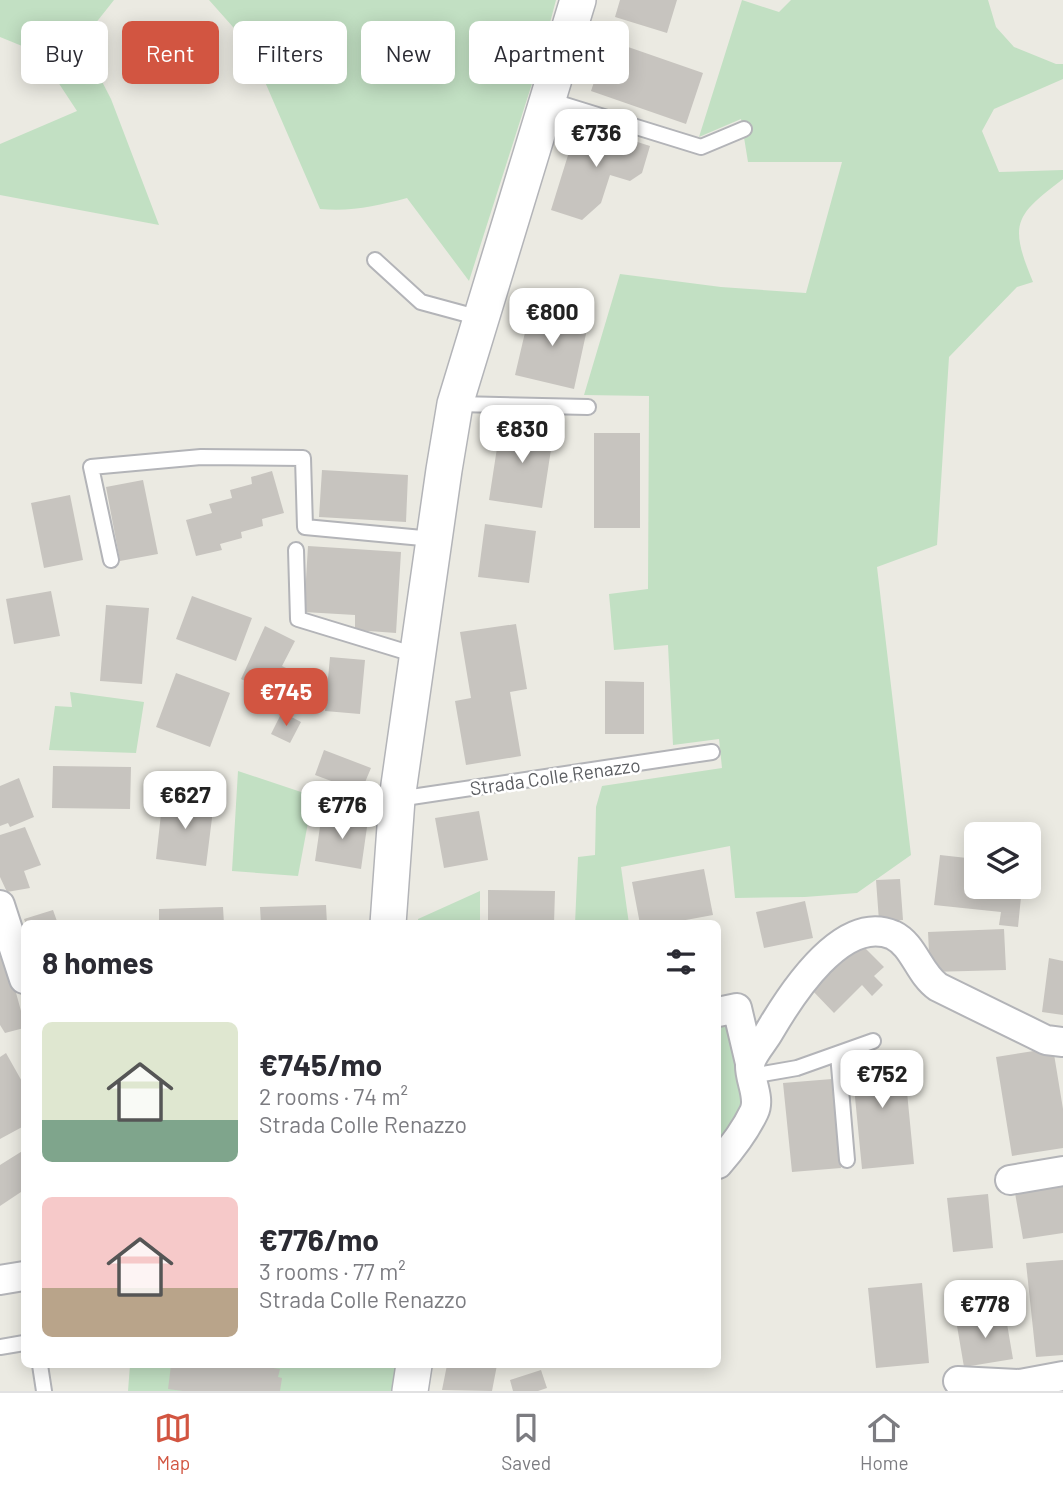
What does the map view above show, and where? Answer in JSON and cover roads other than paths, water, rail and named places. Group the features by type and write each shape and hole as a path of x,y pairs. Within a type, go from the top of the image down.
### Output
{"street":[{"path":"388,920 397,799 416,655 456,404 578,0"},
{"path":"0,905 21,970"},
{"path":"751,1070 788,999 840,944 867,932 884,932 898,937 929,980 938,987 1046,1040 1063,1042"},
{"path":"721,1011 737,1008 757,1108 737,1141 721,1160"},
{"path":"1010,1180 1063,1171"},
{"path":"0,1280 21,1276"},
{"path":"410,1391 414,1368"},
{"path":"958,1381 1020,1384 1063,1376"}],"lane":[{"path":"547,99 701,147 744,130"},
{"path":"376,260 421,302 480,318"},
{"path":"456,404 588,407"},
{"path":"111,561 91,467 201,457 303,457 305,527 434,539"},
{"path":"296,550 298,619 416,655"},
{"name":"Strada Colle Renazzo","path":"397,799 712,752"},
{"path":"751,1070 797,1068 873,1041"},
{"path":"838,1054 847,1160"},
{"path":"0,1347 21,1344"},
{"path":"40,1368 44,1391"}]}
